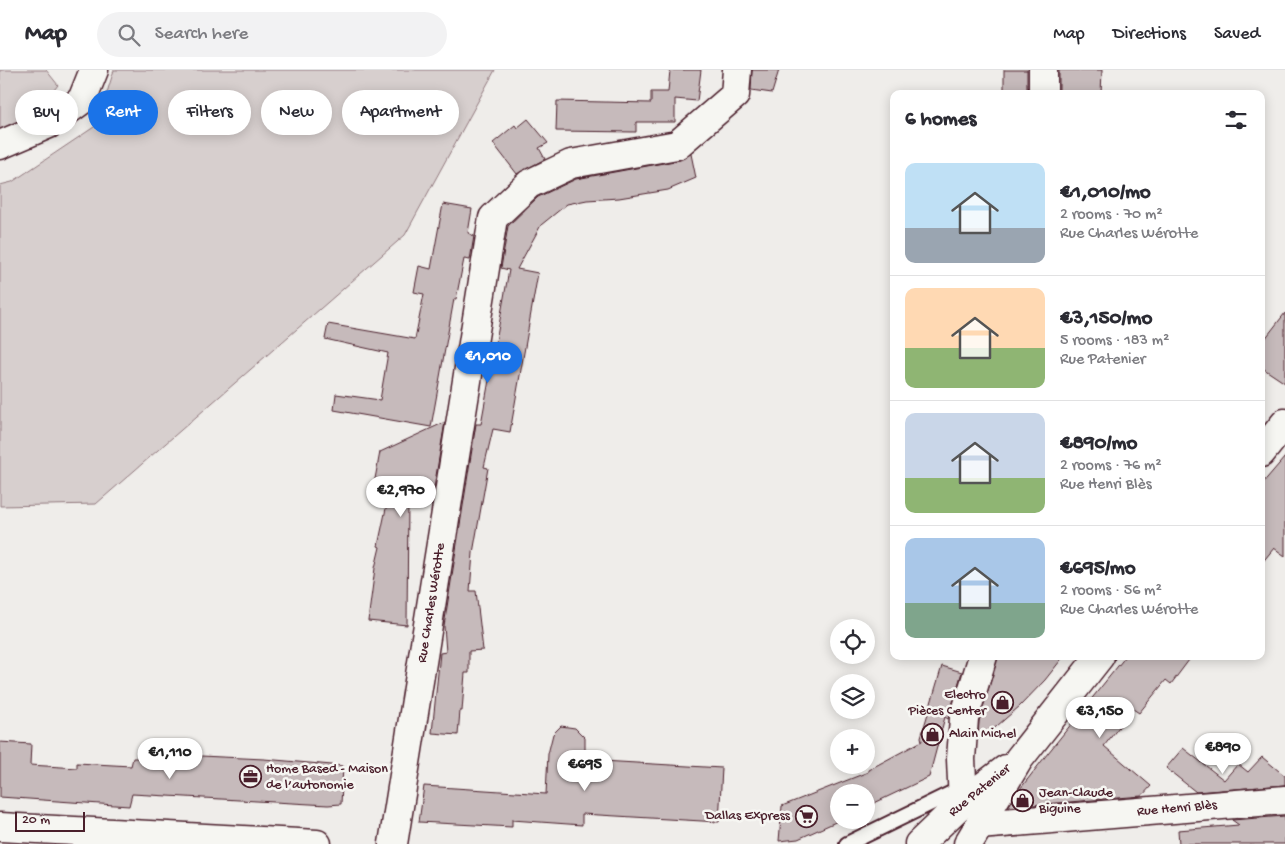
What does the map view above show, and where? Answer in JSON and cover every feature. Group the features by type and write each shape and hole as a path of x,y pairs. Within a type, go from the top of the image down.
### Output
{"street":[{"path":"0,145 49,124 82,100 94,70"},
{"name":"Rue Charles Wérotte","path":"393,844 493,218 529,184 571,164 677,145 735,95 737,70"},
{"path":"1043,70 1043,90"},
{"path":"1265,448 1285,423"},
{"path":"962,795 961,759 964,718 981,660"},
{"name":"Rue Patenier","path":"974,834 1019,759 1097,660"},
{"name":"Rue Patenier","path":"919,844 962,795 1019,759"},
{"name":"Rue Henri Blès","path":"974,834 1285,800"},
{"path":"0,827 317,844"}],"lane":[{"path":"847,844 962,795"}],"shaded area":[{"path":"0,70 46,70 58,85 54,90 15,90 15,124 0,129"},
{"path":"114,70 495,70 405,235 96,504 0,506 0,185 12,182 88,131 88,135 158,135 158,90 108,90"}],"building":[{"path":"670,70 701,70 697,101 675,99 675,122 636,122 636,132 556,131 557,101 651,103 651,92 668,92"},
{"path":"752,70 779,70 772,93 751,90"},
{"path":"1004,70 1027,70 1027,90 1004,90"},
{"path":"1059,70 1102,70 1101,90 1059,90"},
{"path":"528,119 548,143 539,148 545,159 517,174 493,143 515,125 517,128"},
{"path":"691,154 696,178 668,190 567,204 541,225 517,269 538,273 510,432 493,429 484,467 488,468 473,553 470,591 476,591 483,650 469,651 469,673 465,673 458,735 432,733 440,653 446,652 444,626 476,424 481,424 509,270 501,268 508,226 538,197 576,179 680,160"},
{"path":"443,204 472,209 468,233 474,236 470,260 464,259 456,299 454,299 431,427 334,410 336,394 380,400 388,353 325,339 328,324 415,339 424,294 414,292 419,266 431,269"},
{"path":"1285,313 1285,383 1265,370 1265,339"},
{"path":"445,422 431,506 430,498 408,500 407,625 368,621 375,568 380,547 378,546 388,499 372,495 380,452"},
{"path":"1285,457 1285,556 1274,548 1265,559 1265,480"},
{"path":"997,660 1061,660 1020,706 982,739 978,737 979,721"},
{"path":"1123,660 1189,660 1171,684 1166,680 1139,713 1133,709 1104,746 1151,786 1142,796 1008,807 1048,753"},
{"path":"942,666 962,672 948,719 945,717 929,777 875,803 875,784 838,784 863,774 875,774 875,766 922,741 921,737"},
{"path":"561,726 575,728 585,738 585,760 722,768 719,822 582,814 582,825 512,820 512,827 419,822 424,786 546,794 548,754 553,734"},
{"path":"0,742 31,744 30,765 77,768 77,763 131,766 133,758 158,758 158,754 264,759 343,766 341,804 328,805 132,794 129,806 0,797"},
{"path":"1183,748 1224,780 1238,764 1248,772 1262,757 1285,776 1285,785 1196,792 1166,768"},
{"path":"830,787 830,825 798,839 779,841 782,806"},
{"path":"1285,816 1285,844 1179,844 1178,830 1239,825 1232,820"}],"place":[{"name":"Electro Pièces Center","path":"1002,703"},
{"name":"Alain Michel","path":"933,734"},
{"name":"Home Based - Maison de l’autonomie","path":"250,777"},
{"name":"Jean-Claude Biguine","path":"1023,801"},
{"name":"Dallas Express","path":"806,816"}]}
